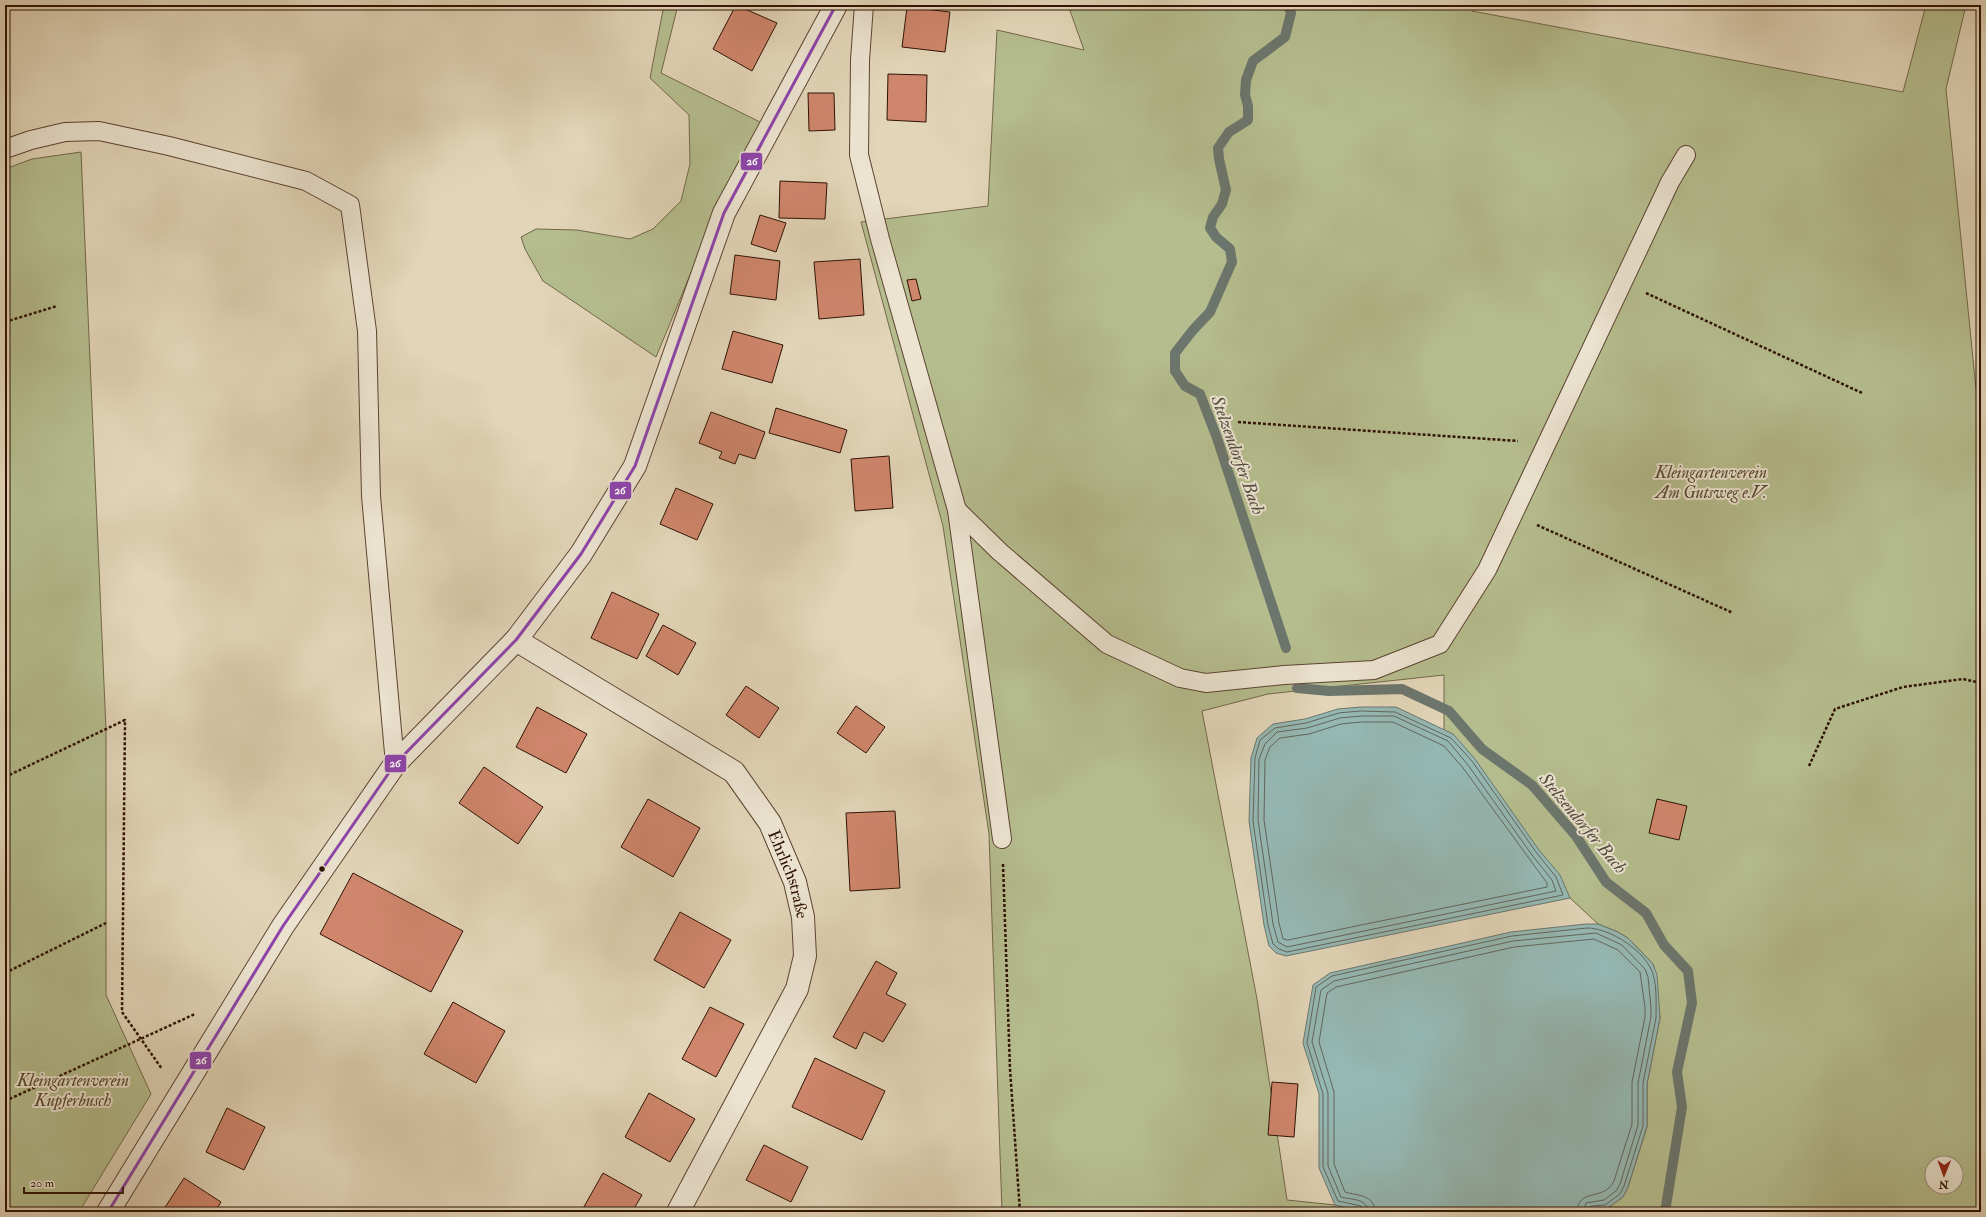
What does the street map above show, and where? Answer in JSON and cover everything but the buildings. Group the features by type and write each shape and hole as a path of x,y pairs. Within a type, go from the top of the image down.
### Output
{"street":[{"path":"108,1212 284,926 395,764 516,640 581,554 635,466 724,213 836,5"},
{"name":"Ehrlichstraße","path":"516,640 734,772 770,823 795,882 803,917 805,956 797,989 678,1212"}],"lane":[{"path":"864,5 860,60 859,155 886,262 956,510 1002,839"},
{"path":"5,149 31,140 65,132 99,131 169,146 306,181 350,205 367,331 371,496 395,764"},
{"path":"956,510 1000,552 1107,644 1180,678 1206,683 1284,675 1374,670 1440,644 1486,570 1670,182 1686,155"}],"path":[{"path":"1622,282 1862,393"},
{"path":"5,322 57,306"},
{"path":"1238,422 1546,442"},
{"path":"1513,514 1733,612"},
{"path":"1809,766 1835,709 1903,686 1963,679 1981,683"},
{"path":"5,777 125,720 122,1012 180,1096"},
{"path":"1002,839 1010,1068 1020,1212"},
{"path":"5,973 106,923"},
{"path":"5,1101 196,1013"}],"green space":[{"path":"664,5 678,5 661,73 764,124 720,203 656,357 543,281 525,249 521,237 536,229 577,230 630,239 653,229 681,201 690,164 689,115 650,78"},
{"name":"Kleingartenverein Am Gutsweg e.V.","path":"1068,5 1472,5 1472,11 1903,92 1926,5 1966,5 1946,89 1981,439 1981,1212 1583,1212 1606,1209 1623,1197 1628,1187 1647,1127 1647,1084 1660,1018 1653,964 1628,938 1618,932 1598,924 1570,898 1444,729 1444,675 1268,694 1202,711 1257,999 1287,1200 1335,1205 1369,1212 1002,1212 989,834 943,526 861,222 988,206 997,30 1084,50"},
{"name":"Kleingartenverein Kupferbusch","path":"81,152 106,730 106,995 151,1094 79,1212 5,1212 5,169 32,159"}],"water":[{"path":"1361,707 1396,707 1453,734 1475,759 1539,850 1560,875 1570,898 1286,956 1276,953 1269,946 1264,925 1249,821 1251,758 1257,738 1273,724 1305,719 1338,709"},
{"path":"1598,924 1618,932 1628,938 1653,964 1657,975 1660,1018 1647,1084 1647,1126 1628,1187 1623,1197 1606,1209 1583,1212 1369,1212 1335,1205 1319,1168 1319,1094 1303,1043 1313,985 1330,973 1511,932"}],"waterway":[{"name":"Stelzendorfer Bach","path":"1286,648 1217,438 1200,394 1185,386 1175,371 1175,353 1193,330 1210,312 1232,262 1230,249 1216,237 1210,228 1213,217 1222,204 1226,190 1218,148 1229,132 1248,120 1248,106 1245,95 1246,80 1253,61 1285,37 1291,13 1288,5"},
{"name":"Stelzendorfer Bach","path":"1297,688 1329,691 1402,689 1449,711 1482,749 1532,785 1576,836 1606,882 1646,913 1664,945 1688,971 1692,1003 1677,1072 1682,1107 1665,1212"}],"transit line":[{"name":"26","path":"108,1212 283,926 395,764 516,640 581,554 635,466 724,213 836,5"}]}
